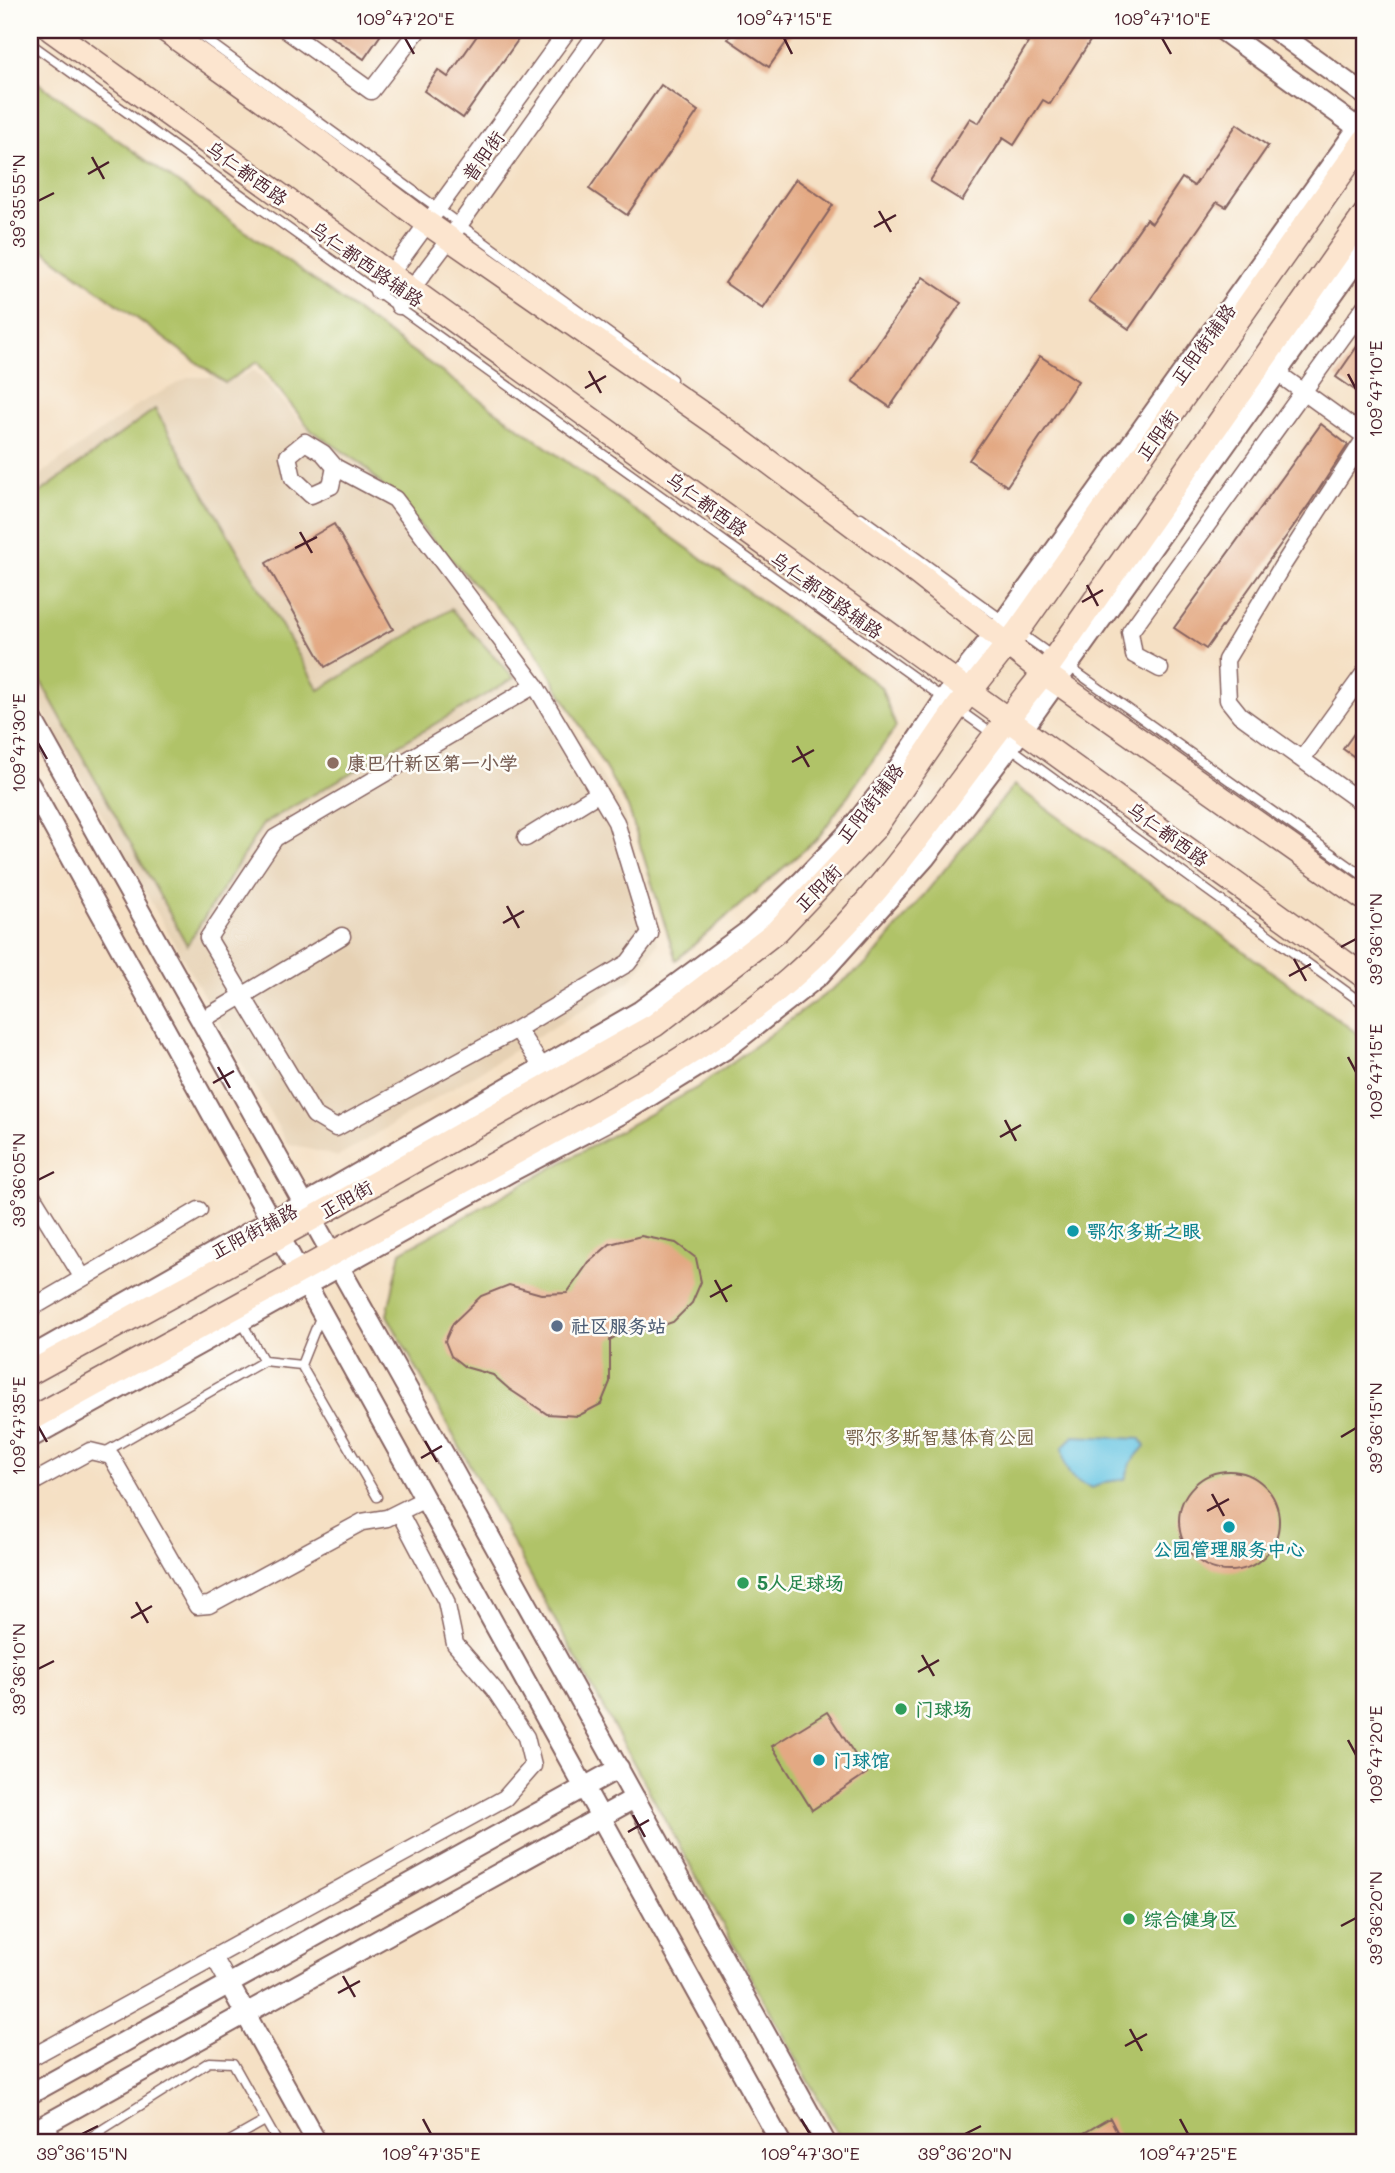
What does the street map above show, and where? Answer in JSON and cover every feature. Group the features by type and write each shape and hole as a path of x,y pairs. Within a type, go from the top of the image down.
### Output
{"main road":[{"name":"乌仁都西路","path":"51,30 383,283 957,696 1365,977"},
{"path":"165,30 455,232 1006,632 1365,899"},
{"name":"正阳街","path":"30,1373 275,1228 655,1025 777,931 874,829 957,696 1006,632 1363,130"},
{"path":"30,1420 336,1261 710,1041 790,980 847,925 1008,732 1056,670 1365,214"}],"street":[{"path":"286,30 371,91 418,30"},
{"name":"普阳街","path":"383,283 568,30"},
{"name":"普阳街","path":"405,298 599,30"},
{"path":"1222,30 1363,130"},
{"path":"1275,30 1365,95"},
{"path":"1056,670 1365,249"},
{"path":"1160,669 1134,655 1130,632 1365,306"},
{"path":"1276,372 1365,435 1226,660 1228,699 1240,715 1365,805"},
{"path":"335,467 395,499 535,685 616,822 650,934 628,963 517,1029 336,1128 314,1115 208,938 275,838 535,685"},
{"path":"1302,760 1365,672"},
{"name":"正阳街辅路","path":"309,1211 542,1067 640,1011 751,929 847,834 957,696"},
{"path":"30,715 827,2143"},
{"path":"30,785 781,2143"},
{"path":"526,838 599,793"},
{"path":"202,1020 342,936"},
{"path":"517,1029 542,1067"},
{"path":"30,1192 83,1278"},
{"path":"30,1309 200,1210"},
{"name":"正阳街辅路","path":"30,1357 275,1228"},
{"path":"30,1438 241,1321 303,1278"},
{"path":"30,1484 90,1451 111,1456 197,1606 209,1605 362,1522 387,1518 425,1499"},
{"path":"30,2058 505,1798 533,1766 526,1737 494,1689 454,1644 446,1601 399,1512"},
{"path":"30,2094 619,1768"},
{"path":"30,2133 635,1798"},
{"path":"214,1957 317,2143"}],"lane":[{"path":"194,30 432,216"},
{"name":"乌仁都西路辅路","path":"30,43 383,283"},
{"path":"455,232 682,386"},
{"path":"715,411 782,459"},
{"path":"848,508 1006,632"},
{"path":"1056,670 1365,877"},
{"path":"1008,732 1365,1005"},
{"path":"302,1365 322,1312"},
{"path":"241,1321 264,1361"},
{"path":"102,1454 264,1361 302,1365"},
{"path":"302,1365 377,1497"},
{"path":"81,2143 209,2062 233,2063 278,2143"},
{"path":"226,2143 265,2120"},
{"path":"49,2122 60,2143"}],"shaded area":[{"name":"康巴什新区第一小学","path":"254,370 301,423 327,435 380,475 507,631 564,713 624,814 658,944 630,981 338,1157 287,1143 30,688 30,482 139,404 189,377 212,377 223,385"}],"green space":[{"path":"30,77 881,687 896,727 818,838 676,960 628,807 535,649 362,464 312,431 257,362 225,383 30,240"},
{"path":"155,409 319,690 451,609 514,678 263,824 187,945 30,662 30,500"},
{"name":"鄂尔多斯智慧体育公园","path":"1014,785 1365,1039 1365,2143 843,2143 387,1315 401,1252 698,1087 868,963"}],"water":[{"path":"1074,1436 1141,1439 1145,1446 1132,1461 1125,1479 1106,1482 1092,1488 1073,1478 1065,1463 1062,1448"}],"building":[{"path":"321,30 384,30 364,59"},
{"path":"481,30 525,30 463,118 424,91 438,70 448,77"},
{"path":"735,30 795,30 769,67 728,39"},
{"path":"1008,30 1097,30 1050,104 1043,100 1014,145 1003,138 962,201 930,181 970,118 979,123 1028,43"},
{"path":"661,85 698,111 627,215 589,189"},
{"path":"1237,124 1268,146 1226,207 1217,202 1129,329 1089,301 1146,219 1152,223 1182,178 1194,186"},
{"path":"796,179 833,205 763,309 725,283"},
{"path":"923,277 961,303 890,407 852,381"},
{"path":"1365,335 1365,397 1336,377"},
{"path":"1040,356 1078,381 1007,486 969,460"},
{"path":"1321,424 1348,445 1206,649 1174,628"},
{"path":"334,524 393,629 325,667 266,563"},
{"path":"1365,718 1365,764 1343,749"},
{"name":"社区服务站","path":"641,1236 676,1243 696,1258 701,1282 692,1303 673,1322 652,1329 623,1332 610,1340 610,1382 601,1404 578,1416 547,1414 493,1375 465,1367 451,1356 445,1341 453,1323 481,1296 509,1285 541,1294 567,1293 589,1262 610,1244"},
{"name":"公园管理服务中心","path":"1229,1471 1257,1479 1271,1493 1279,1521 1271,1549 1257,1563 1229,1571 1201,1563 1187,1549 1179,1521 1187,1493 1201,1479"},
{"name":"门球馆","path":"827,1712 867,1773 812,1810 772,1746"},
{"path":"1110,2118 1123,2143 1067,2143"}],"place":[{"name":"康巴什新区第一小学","path":"333,763"},
{"name":"鄂尔多斯之眼","path":"1073,1231"},
{"name":"社区服务站","path":"557,1326"},
{"name":"公园管理服务中心","path":"1229,1527"},
{"name":"5人足球场","path":"743,1583"},
{"name":"门球场","path":"901,1709"},
{"name":"门球馆","path":"819,1760"},
{"name":"综合健身区","path":"1129,1919"}]}
